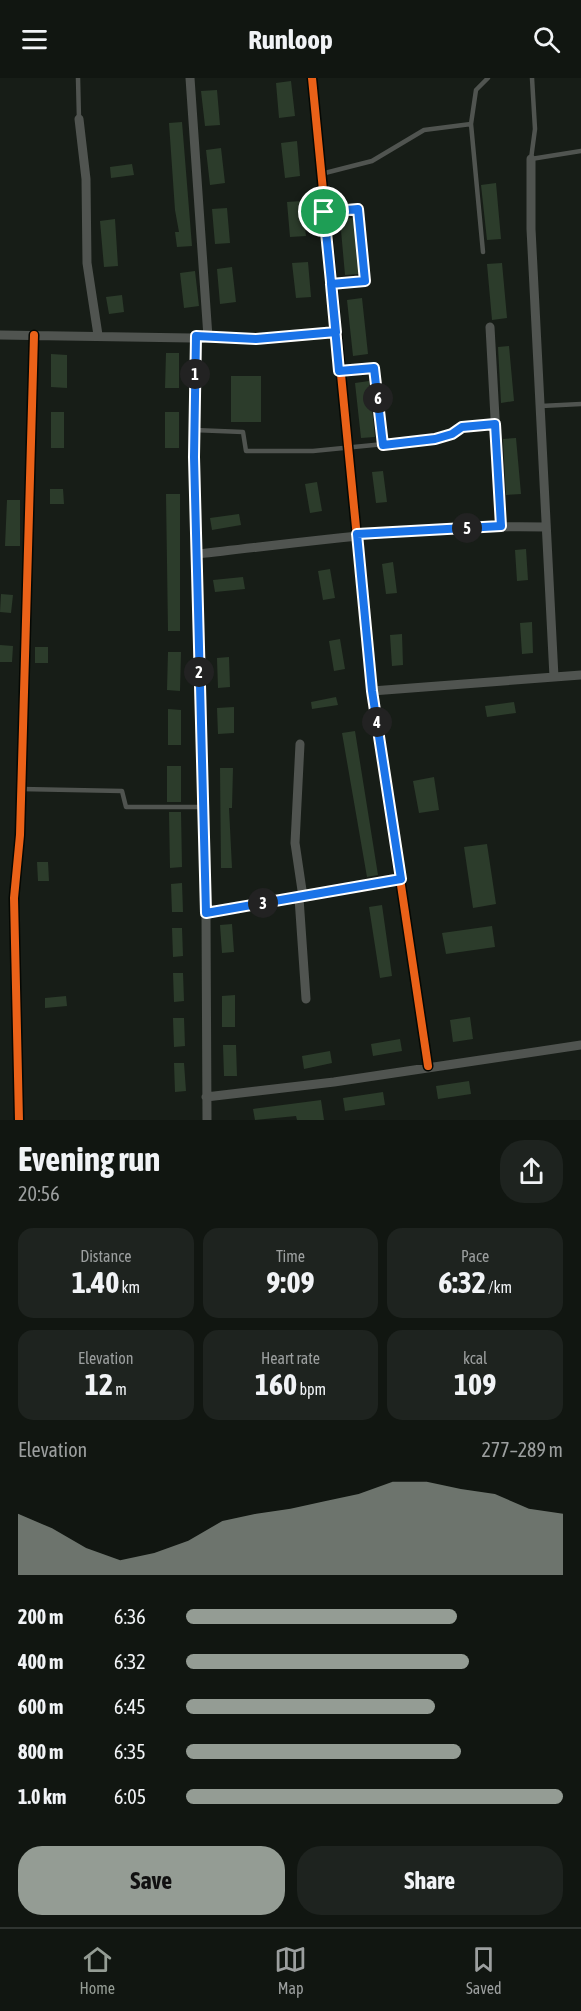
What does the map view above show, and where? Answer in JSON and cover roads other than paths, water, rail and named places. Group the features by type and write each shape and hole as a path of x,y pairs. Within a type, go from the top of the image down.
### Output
{"street":[{"path":"190,78 208,337"},
{"path":"312,78 372,691 428,1066"},
{"path":"79,118 86,180 87,263 98,335"},
{"path":"531,159 531,229 554,677"},
{"path":"490,327 501,526"},
{"path":"0,334 196,336 256,339 336,332"},
{"path":"19,1120 14,898 21,789 34,335"},
{"path":"196,336 194,430 206,913 207,1120"},
{"path":"198,554 357,534 501,526 546,527"},
{"path":"372,691 581,675"},
{"path":"300,744 295,843 301,897 306,999"},
{"path":"206,913 401,879"},
{"path":"206,1097 581,1045"}],"lane":[{"path":"78,78 79,118"},
{"path":"483,252 471,123 476,90 488,78"},
{"path":"532,78 536,129 531,159 581,151"},
{"path":"321,174 372,161 424,130 471,123"},
{"path":"324,212 358,209 362,250 365,281 331,284"},
{"path":"339,371 374,368 383,445"},
{"path":"541,406 581,404"},
{"path":"194,430 243,432 246,451 313,451 435,439 452,434 462,427 495,424"},
{"path":"21,789 122,792 126,807 202,807"}]}
